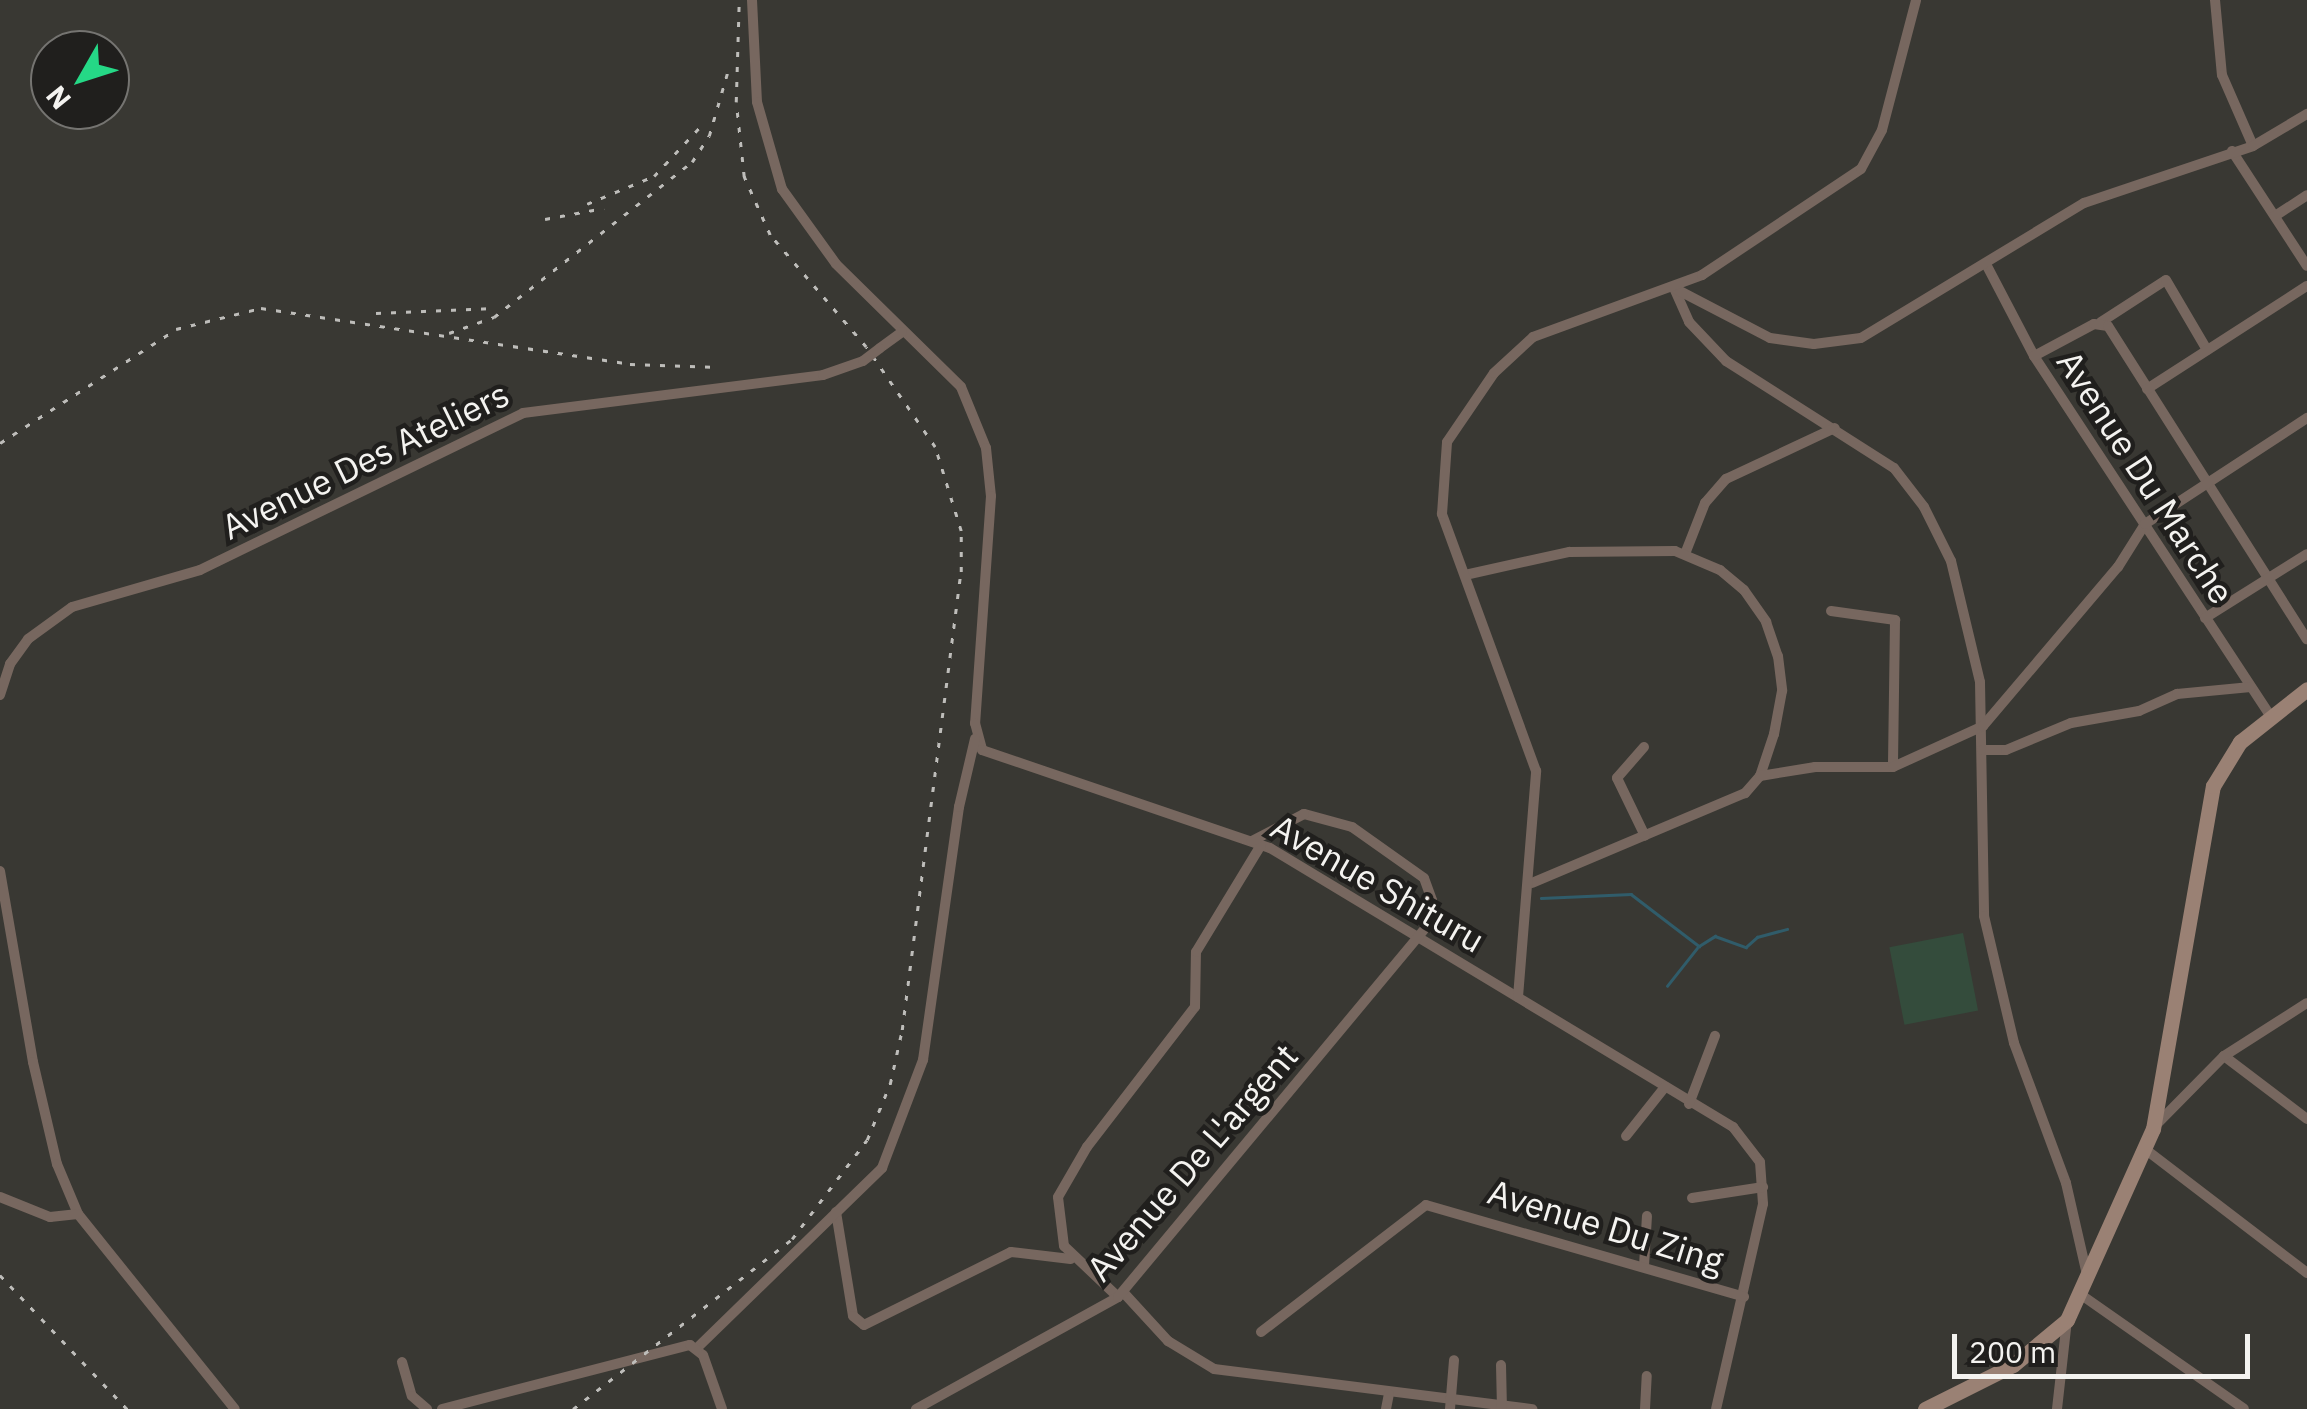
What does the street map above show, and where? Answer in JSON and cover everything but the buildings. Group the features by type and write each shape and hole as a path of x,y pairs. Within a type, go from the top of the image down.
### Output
{"street":[{"path":"442,1409 653,1350 698,1347 882,1168 923,1060 959,807 975,739 990,482 986,448 961,387 836,264 782,189 757,102 752,0"},
{"path":"1518,996 1532,883 1536,771 1464,575 1440,489 1443,452 1460,417 1503,363 1534,337 1674,288 1762,239 1862,169 1882,130 1894,62 1916,0"},
{"path":"2216,0 2222,75 2253,146"},
{"path":"1674,288 1770,338 1837,343 1880,331 2093,198 2253,146 2307,114"},
{"path":"2232,150 2307,266"},
{"path":"2275,216 2307,195"},
{"name":"Avenue Du Marche","path":"1986,264 2034,356 2269,714"},
{"path":"2034,356 2102,322 2166,280 2207,350"},
{"path":"2147,390 2307,286"},
{"path":"1674,288 1688,322 1726,361 1835,428 1909,484 1940,538 1970,626 1983,726 1984,916 2031,1099 2066,1183 2087,1277"},
{"path":"2102,322 2307,639"},
{"name":"Avenue Des Ateliers","path":"0,696 10,664 28,639 72,607 200,570 523,413 823,375 862,362 902,332"},
{"path":"1760,776 1815,766 1893,768 1983,726 2118,567 2145,524 2307,418"},
{"path":"1685,554 1705,503 1726,479 1835,428"},
{"path":"1464,575 1569,552 1642,547 1685,554 1744,590 1772,637 1782,691 1760,776 1736,799 1532,883"},
{"path":"2204,618 2307,554"},
{"path":"1831,611 1895,620 1893,768"},
{"path":"1982,750 2006,750 2071,723 2139,711 2177,694 2251,687"},
{"path":"2056,1409 2067,1320 2152,1129 2213,786 2240,742 2269,714 2307,689"},
{"name":"Avenue Shituru","path":"975,739 1006,762 1256,843 1422,936 1743,1136 1760,1162 1763,1187 1744,1297 1716,1409"},
{"path":"1644,747 1617,778 1645,836"},
{"path":"1072,1259 1060,1216 1066,1176 1196,1007 1196,952 1256,843 1304,814 1352,827 1424,878 1432,900 1422,936"},
{"path":"0,871 33,1062 57,1164 78,1214 234,1409"},
{"name":"Avenue De L'argent","path":"916,1409 1121,1295 1422,936"},
{"path":"2152,1129 2224,1056 2307,1003"},
{"path":"1689,1104 1715,1036"},
{"path":"2224,1056 2307,1119"},
{"path":"1626,1136 1665,1087"},
{"path":"2145,1149 2307,1273"},
{"path":"1692,1198 1763,1187"},
{"path":"0,1197 50,1217 78,1214"},
{"name":"Avenue Du Zing","path":"1261,1332 1408,1213 1426,1205 1452,1207 1744,1297"},
{"path":"836,1212 853,1316 864,1325 1011,1252 1072,1259 1121,1295 1168,1342 1203,1364 1239,1374 1451,1405 1532,1409"},
{"path":"1644,1266 1647,1216"},
{"path":"2080,1294 2244,1409"},
{"path":"1932,1408 2031,1354 2067,1320"},
{"path":"698,1347 722,1409"},
{"path":"1451,1405 1454,1360"},
{"path":"402,1362 412,1396 427,1409"},
{"path":"1501,1365 1502,1407"},
{"path":"1645,1409 1646,1376"},
{"path":"1386,1409 1389,1394"}],"green space":[{"path":"1963,933 1978,1011 1904,1025 1889,947"}],"waterway":[{"path":"1541,898 1631,894 1699,946 1715,936 1746,947 1757,937 1787,929"},
{"path":"1667,986 1697,948"}],"railway":[{"path":"573,1409 792,1239 867,1140 890,1084 902,1030 961,572 961,531 935,447 866,347 770,235 744,177 736,102 739,0"},
{"path":"449,333 494,317 692,162 709,136 727,74"},
{"path":"587,204 654,176 699,128"},
{"path":"545,219 604,208"},
{"path":"0,443 176,329 261,308 630,364 719,367"},
{"path":"376,313 495,308"},
{"path":"0,1275 127,1409"}]}
